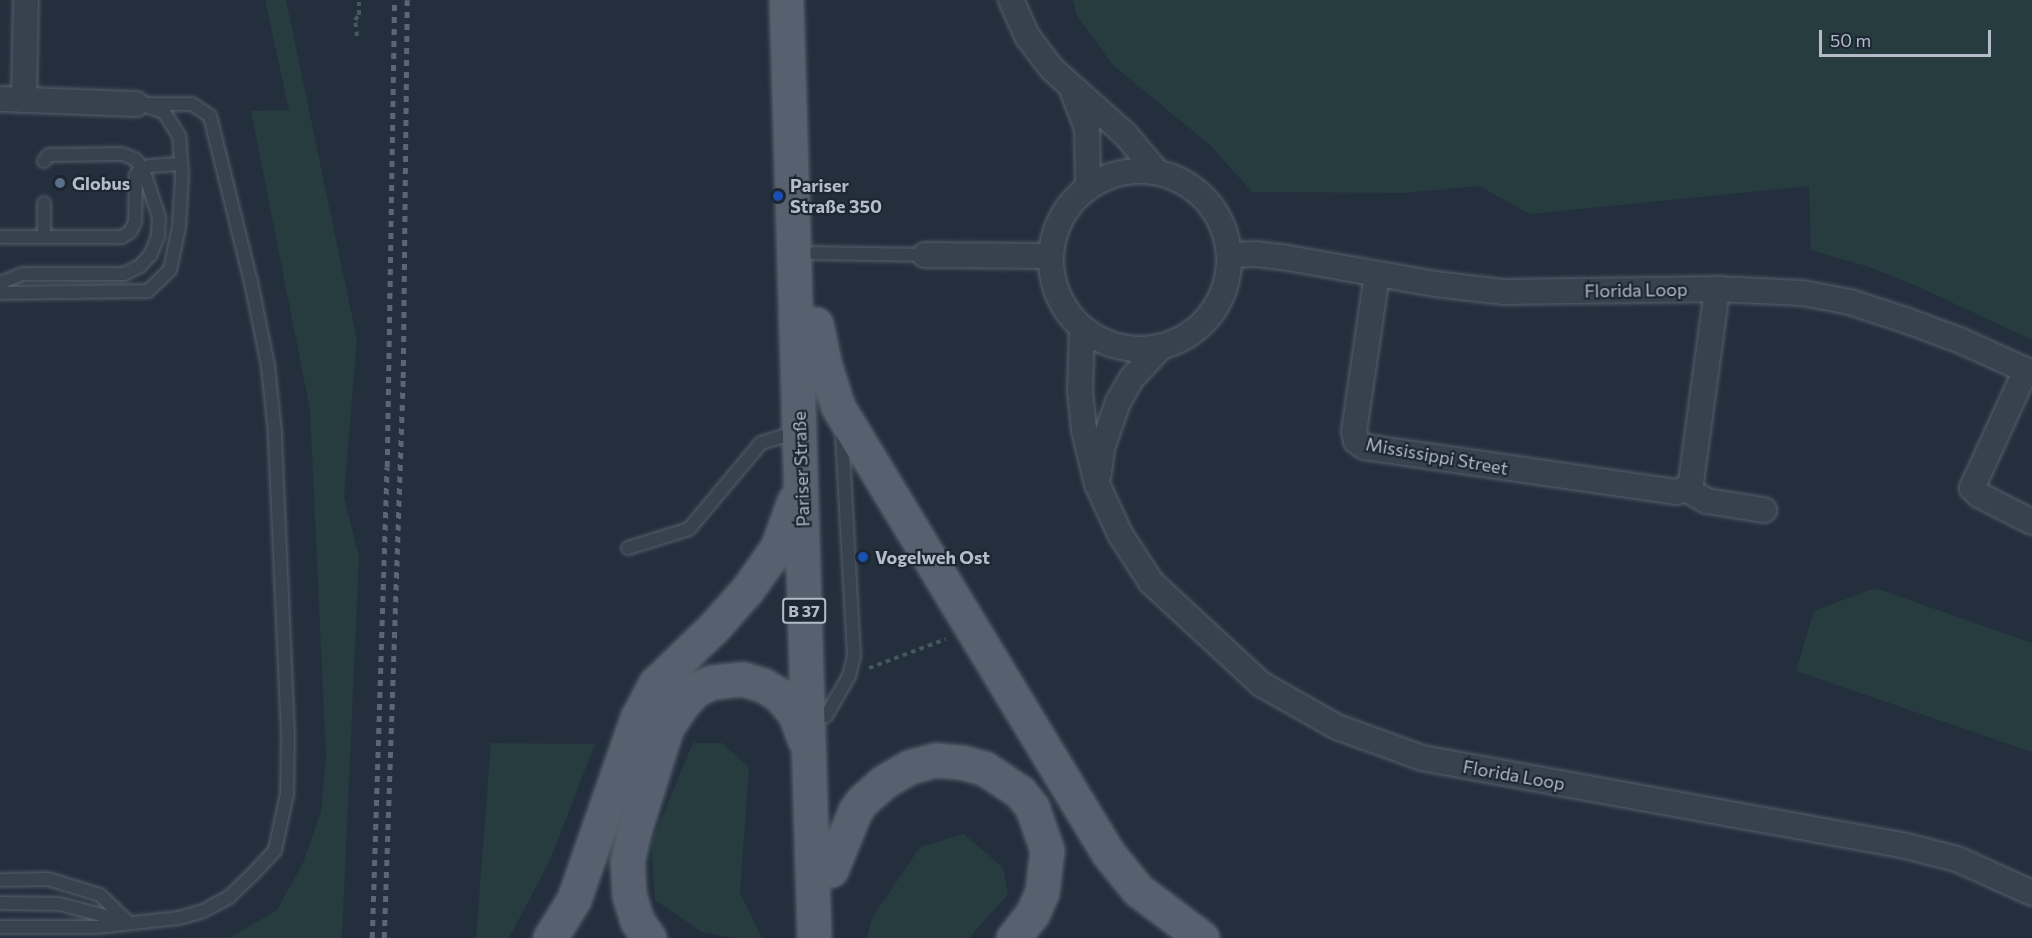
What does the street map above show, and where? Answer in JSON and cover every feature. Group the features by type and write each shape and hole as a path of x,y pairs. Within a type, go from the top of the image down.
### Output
{"main road":[{"name":"Pariser Straße","path":"786,0 814,938"},
{"name":"Pariser Straße","path":"808,0 832,938"},
{"path":"816,324 824,363 838,407 1108,853 1138,890 1202,938"},
{"path":"550,938 574,899 637,718 656,683 716,626 747,590 777,548 789,520 801,467"},
{"path":"649,938 637,921 629,895 627,861 666,729 681,705 694,691 712,682 743,679 764,685 779,695 795,714 808,756"},
{"path":"831,870 855,811 885,781 909,767 936,760 961,762 984,768 1020,792 1032,807 1047,850 1042,892 1032,914 1013,938"}],"street":[{"path":"24,100 26,0"},
{"path":"1011,0 1027,36 1052,69 1125,134 1157,172"},
{"path":"1071,87 1087,128 1088,187"},
{"path":"0,99 136,104"},
{"path":"1139,170 1157,172 1180,180 1199,193 1215,211 1225,232 1229,255 1228,276 1222,296 1197,328 1180,340 1161,347 1133,349 1106,343 1082,328 1068,313 1058,296 1052,276 1050,256 1061,217 1073,200 1088,187 1121,172 1139,170"},
{"path":"925,255 1050,256"},
{"name":"Florida Loop","path":"1229,255 1282,256 1377,274 1503,292 1717,289 1802,293 1850,302 1959,340 2029,371"},
{"name":"Mississippi Street","path":"1377,274 1354,431 1356,441 1365,447 1676,492 1686,489 1707,501 1764,510"},
{"path":"1686,489 1691,482 1717,289"},
{"name":"Florida Loop","path":"1082,328 1080,391 1084,430 1097,484 1120,534 1151,582 1261,684 1337,727 1422,758 1902,845 1957,859 2032,893"},
{"path":"1097,484 1102,448 1118,402 1132,378 1161,347"},
{"path":"2029,371 1972,488 1979,495 2032,522"}],"lane":[{"path":"0,292 148,291 170,270 179,227 181,164 179,136 164,112 136,104"},
{"path":"0,927 97,927 179,918 203,911 229,897 275,850 287,794 288,747 275,433 268,366 218,139 210,116 192,104 136,104"},
{"path":"0,284 22,274 124,274 140,266 151,254 158,237 159,217 143,169 135,159 122,154 50,155 44,161"},
{"path":"0,237 122,237 130,232 135,222 136,174 143,169 181,164"},
{"path":"44,203 44,237"},
{"path":"814,254 925,255"},
{"path":"826,716 849,676 854,656 843,441 838,407"},
{"path":"628,548 689,530 761,443 800,431"},
{"path":"0,880 48,879 100,895 128,922"},
{"path":"0,903 60,904 128,922"}],"path":[{"path":"357,36 355,20 359,15 359,0"},
{"path":"863,670 947,639"}],"green space":[{"path":"265,0 286,0 357,340 344,497 359,557 342,938 161,938 231,937 277,910 303,863 321,811 326,756 310,410 251,111 289,110"},
{"path":"1073,0 2032,0 2032,340 1919,287 1869,267 1811,250 1809,186 1530,214 1479,186 1404,193 1252,192 1211,146 1113,65 1077,16"},
{"path":"1875,588 2032,643 2032,752 1796,671 1814,611"},
{"path":"491,743 595,744 550,860 509,938 476,938"},
{"path":"693,743 722,743 749,768 740,893 762,938 734,938 702,932 655,900 651,843"},
{"path":"964,834 1003,868 1008,894 969,938 867,938 872,918 920,847"}],"railway":[{"path":"372,938 387,467 394,0"},
{"path":"384,938 403,378 407,0"}],"place":[{"name":"Globus","path":"60,183"},
{"name":"Pariser Straße 350","path":"778,196"},
{"name":"Vogelweh Ost","path":"863,557"}]}
